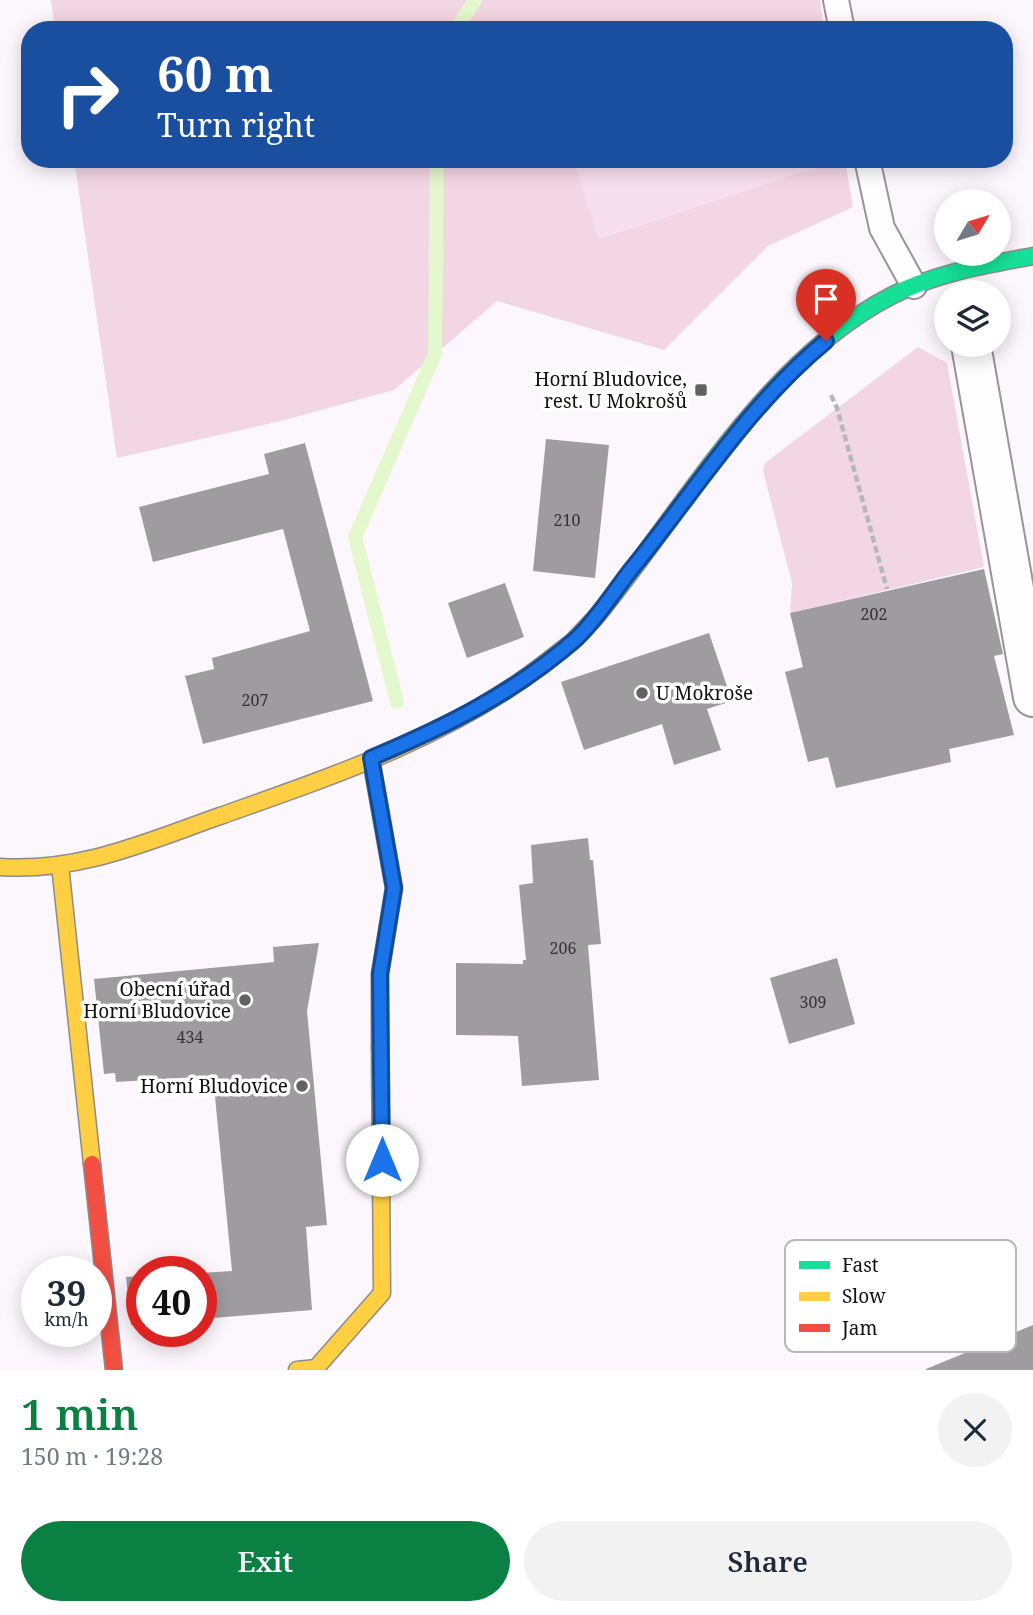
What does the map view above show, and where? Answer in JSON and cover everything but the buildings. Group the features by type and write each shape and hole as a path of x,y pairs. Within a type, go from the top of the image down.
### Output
{"street":[{"path":"966,280 1033,256"},
{"path":"0,867 45,868 109,854 286,794 371,758 487,703 517,685 579,636 665,528 729,441 763,401 811,353 871,307 914,286 934,284"},
{"path":"973,357 1033,697"},
{"path":"297,1370 316,1368 382,1293 380,974 394,888 371,758"},
{"path":"60,865 114,1370"}],"lane":[{"path":"836,0 840,21"},
{"path":"869,168 882,228 914,286"}],"path":[{"path":"811,353 837,408 887,589"}],"shaded area":[{"path":"51,0 820,0 823,21 54,21"},
{"path":"75,168 846,168 853,207 768,246 664,350 497,301 394,390 281,421 117,458"},
{"path":"576,168 816,168 599,239"},
{"path":"918,347 947,363 984,567 790,613 792,583 763,471 765,463"}],"waterway":[{"path":"462,21 475,0"},
{"path":"397,702 355,537 435,354 437,168"}],"traffic: fast":[{"path":"541,666 572,642 595,618 729,441 765,398 804,359 846,324 908,288 961,271 1033,256"},
{"path":"371,759 394,888 380,974 380,1047"}],"traffic: slow":[{"path":"0,867 58,865 113,853 303,786 427,735 505,692 541,666"},
{"path":"60,865 92,1164"},
{"path":"297,1370 316,1368 382,1293 380,1047"}],"traffic: jam":[{"path":"92,1164 114,1370"}],"place":[{"name":"Horní Bludovice, rest. U Mokrošů","path":"701,390"},
{"name":"U Mokroše","path":"642,693"},
{"name":"Obecní úřad Horní Bludovice","path":"245,1000"},
{"name":"Horní Bludovice","path":"302,1086"}],"route":[{"path":"382,1160 380,974 394,888 371,758 478,709 517,685 579,636 665,528 729,441 786,376 826,341"}]}
